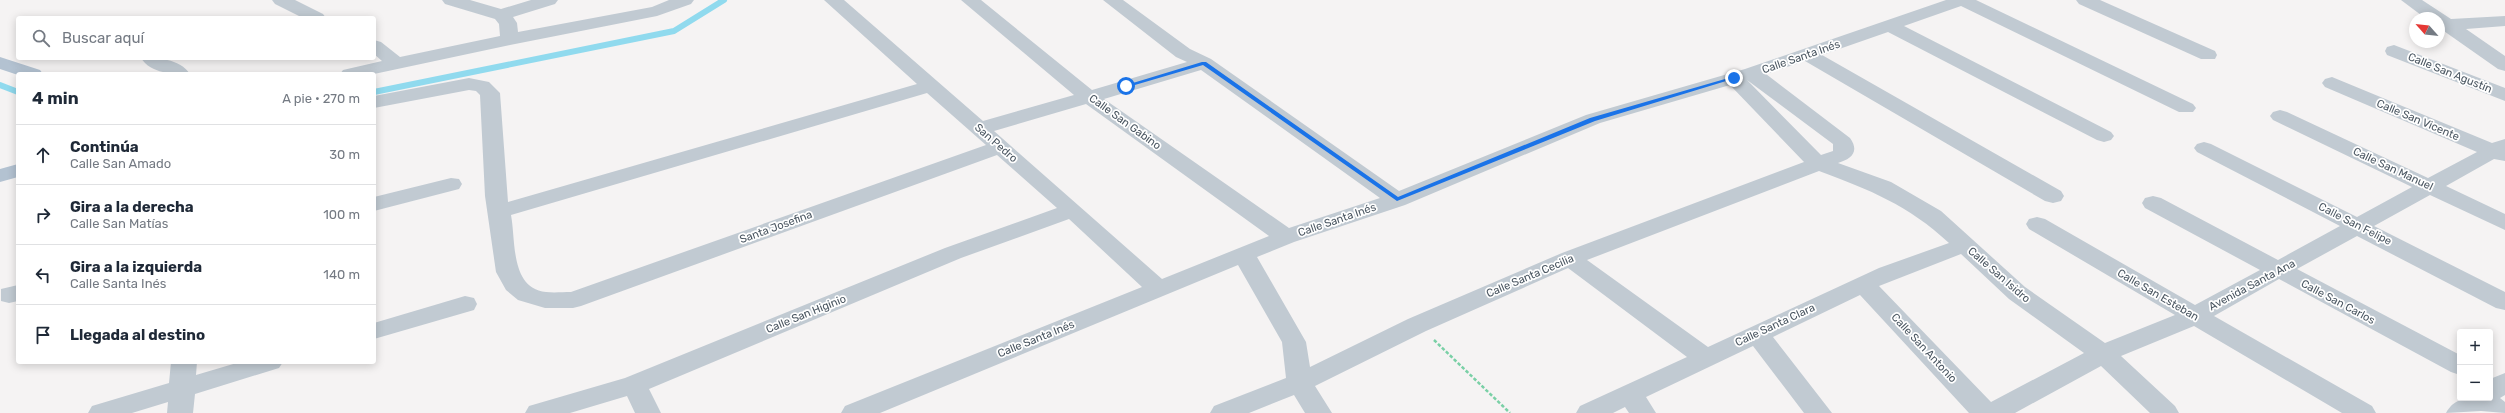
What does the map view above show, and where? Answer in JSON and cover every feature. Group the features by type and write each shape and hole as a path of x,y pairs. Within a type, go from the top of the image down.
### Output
{"main road":[{"path":"0,63 27,72"},
{"path":"0,176 16,171"}],"street":[{"path":"281,0 313,16"},
{"path":"451,0 501,15 508,23 510,39"},
{"path":"501,15 549,0"},
{"path":"358,72 510,39 658,11 685,0"},
{"name":"San Pedro","path":"832,0 873,33 930,86 1072,210 1158,288"},
{"name":"Calle San Gabino","path":"970,0 1089,96 1286,237"},
{"path":"1112,0 1183,53 1204,63 1397,200"},
{"path":"1963,0 2186,108"},
{"name":"Calle Santa Inés","path":"860,412 1158,288 1286,237 1397,200 1593,119 1808,55 1963,0"},
{"path":"2085,0 2208,55"},
{"path":"2410,0 2428,12"},
{"path":"2445,21 2505,21"},
{"path":"2445,24 2505,65"},
{"path":"1890,26 2104,136"},
{"path":"376,47 390,57 392,64"},
{"name":"Calle San Agustín","path":"2394,51 2505,95"},
{"path":"1808,55 2053,196"},
{"path":"154,60 176,72"},
{"path":"979,129 1204,63"},
{"path":"1743,75 1817,163"},
{"name":"Calle Santa Cecilia","path":"1223,413 1300,382 1418,325 1570,258 1844,154 1843,142 1743,75"},
{"name":"Calle San Vicente","path":"2332,83 2501,151"},
{"name":"Santa Josefina","path":"376,102 469,84 482,86 490,92 496,196 500,211 504,262 513,281 521,293 533,299 551,302 573,300 999,147"},
{"path":"500,211 930,86"},
{"name":"Calle San Manuel","path":"2280,116 2505,223"},
{"name":"Calle San Felipe","path":"2204,148 2359,225 2505,302"},
{"name":"Avenida Santa Ana","path":"1993,413 2102,354 2194,316 2429,187 2501,151"},
{"name":"Calle San Isidro","path":"1817,163 1883,187 1933,216 2017,293 2102,354 2166,413"},
{"path":"376,203 451,184"},
{"name":"Calle San Carlos","path":"2153,202 2458,365"},
{"name":"Calle San Higinio","path":"538,413 634,385 953,254 1072,210"},
{"name":"Calle San Esteban","path":"2037,224 2364,413"},
{"name":"Calle Santa Clara","path":"1589,413 1637,404 1706,358 1887,272 1965,245"},
{"path":"1244,255 1294,342 1300,382 1319,413"},
{"path":"1570,258 1706,358"},
{"name":"Calle San Antonio","path":"1863,284 1985,413"},
{"path":"376,330 465,304"},
{"path":"1757,334 1819,413"},
{"path":"180,413 184,364"},
{"path":"102,413 263,364"},
{"path":"634,385 648,413"},
{"path":"2493,394 2502,413"},
{"path":"2459,413 2476,401"}],"path":[{"path":"1418,325 1510,413"}],"waterway":[{"path":"376,92 674,31 724,0"},
{"path":"0,85 16,91"}],"route":[{"path":"1126,86 1204,63 1397,200 1558,132 1593,119 1734,78"}]}
